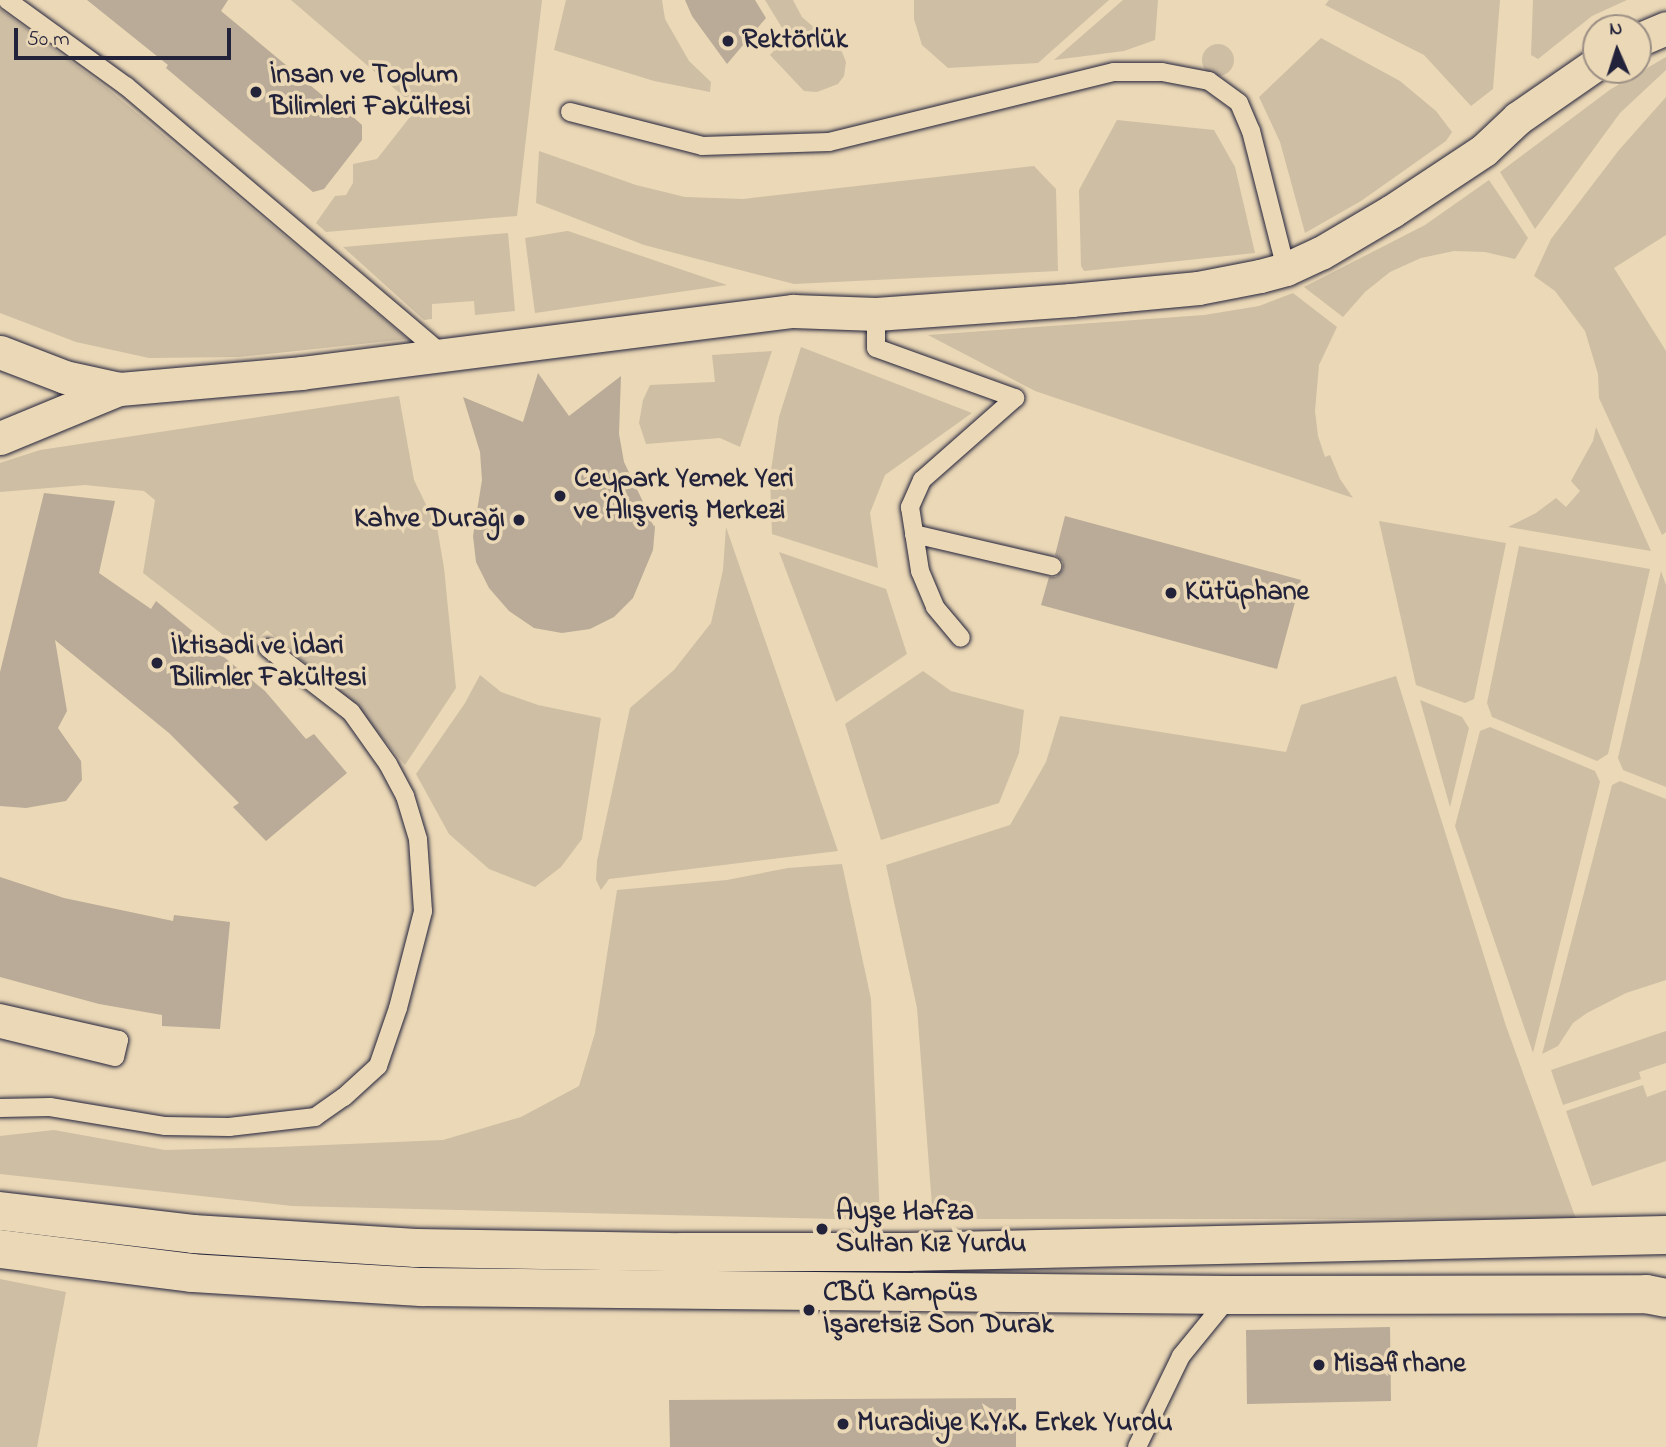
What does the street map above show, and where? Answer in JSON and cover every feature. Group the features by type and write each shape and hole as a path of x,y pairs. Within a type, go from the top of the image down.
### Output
{"street":[{"path":"0,438 119,389 301,373 793,311 876,314 1198,288 1286,269 1321,253 1392,212 1484,150 1518,118 1582,74"},
{"path":"0,352 65,377 119,389"},
{"path":"0,1212 193,1234 416,1248 888,1252 1666,1235"},
{"path":"0,1249 192,1273 422,1287 1230,1295 1646,1294 1666,1298"},
{"path":"888,1252 890,1292"}],"lane":[{"path":"7,0 125,86 443,355"},
{"path":"570,112 702,146 829,142 1114,72 1161,72 1209,81 1239,103 1251,131 1286,269"},
{"path":"876,314 876,348 1015,398 922,480 911,507 919,571 935,607 961,638"},
{"path":"914,534 1052,566"},
{"path":"0,1108 50,1107 165,1126 229,1127 315,1117 344,1097 377,1066 398,1008 423,911 418,839 405,796 392,771 351,712 268,648"},
{"path":"1,1021 119,1040 115,1057 1,1021"},
{"path":"0,1040 1,1021"},
{"path":"1137,1447 1181,1356 1230,1295"}],"shaded area":[{"path":"291,0 542,0 517,216 326,232 316,223 335,196 346,195 353,183 353,164 377,159 417,108"},
{"path":"566,0 662,0 665,19 689,61 711,82 710,92 654,81 554,50"},
{"path":"765,0 793,0 802,17 842,52 846,62 844,76 838,84 817,92 804,91 770,55 787,36"},
{"path":"914,0 1109,0 1038,63 948,68 922,45 914,19"},
{"path":"1123,0 1158,0 1155,40 1124,51 1054,60"},
{"path":"1329,0 1500,0 1493,89 1471,106 1424,55 1325,5"},
{"path":"1533,0 1627,0 1596,14 1582,14 1582,24 1538,59 1531,55"},
{"path":"0,9 108,89 408,339 239,357 149,358 76,342 0,313"},
{"path":"1321,38 1400,81 1436,111 1452,132 1446,141 1361,201 1305,233 1280,142 1259,97"},
{"path":"1218,44 1229,49 1234,60 1229,71 1218,76 1207,71 1202,60 1207,49"},
{"path":"1666,57 1666,70 1652,83 1652,65"},
{"path":"1620,84 1651,84 1620,113 1535,229 1500,172"},
{"path":"1666,97 1666,235 1614,268 1666,351 1666,532 1662,535 1599,398 1598,374 1585,331 1555,291 1534,276 1551,239 1619,150"},
{"path":"1117,120 1214,130 1235,167 1255,253 1084,271 1081,266 1079,190"},
{"path":"539,151 636,185 685,197 743,199 1034,166 1056,189 1058,271 794,284 644,245 536,203"},
{"path":"1489,180 1528,238 1515,259 1485,252 1454,251 1421,258 1390,272 1365,292 1343,317 1304,287 1425,225"},
{"path":"567,231 727,285 535,313 525,238"},
{"path":"508,233 515,311 475,315 474,301 432,304 432,319 424,320 343,247"},
{"path":"1293,293 1337,327 1319,365 1315,411 1318,436 1325,457 1330,455 1340,479 1353,498 1035,391 928,335 1204,315 1259,306"},
{"path":"801,347 972,413 885,475 870,513 878,568 772,534 770,477 779,417"},
{"path":"772,351 740,447 720,438 646,444 639,423 643,400 650,385 715,382 712,355"},
{"path":"399,396 414,480 437,527 444,568 456,688 405,765 361,712 267,630 244,651 143,573 155,500 144,491 85,485 0,492 0,463 40,450"},
{"path":"1596,427 1651,551 1508,527 1536,513 1556,498 1566,507 1580,491 1571,481 1593,441"},
{"path":"1379,521 1506,543 1474,699 1465,703 1416,685"},
{"path":"726,527 838,851 609,879 601,890 596,880 597,861 630,708 674,670 711,623 723,570"},
{"path":"1519,546 1650,569 1608,754 1597,761 1492,717 1487,703"},
{"path":"779,552 886,589 907,654 836,702"},
{"path":"1661,571 1666,585 1666,787 1623,770 1618,758"},
{"path":"923,671 951,691 1024,710 1019,753 999,803 881,840 845,724"},
{"path":"480,675 501,692 538,705 601,718 582,839 561,867 535,887 489,869 449,834 416,774 465,703"},
{"path":"1396,676 1506,1026 1576,1219 933,1219 917,1008 886,865 1010,825 1046,762 1060,716 1286,752 1301,705"},
{"path":"1420,700 1462,717 1469,728 1450,807"},
{"path":"1490,727 1595,771 1600,782 1533,1053 1455,826 1480,731"},
{"path":"1620,781 1666,799 1666,980 1626,993 1587,1013 1573,1023 1558,1046 1542,1054 1612,785"},
{"path":"842,864 871,999 880,1220 292,1206 0,1174 0,1136 54,1130 165,1150 278,1147 443,1140 521,1117 579,1086 595,1033 617,890 727,880 788,868"},
{"path":"1666,1031 1666,1063 1639,1072 1641,1079 1563,1105 1551,1070"},
{"path":"1643,1085 1647,1097 1666,1090 1666,1161 1592,1186 1566,1111"},
{"path":"0,1279 66,1292 37,1447 0,1447"}],"building":[{"name":"İnsan ve Toplum Bilimleri Fakültesi","path":"87,0 228,0 221,11 346,115 352,116 362,125 362,140 324,189 313,192 166,68 168,65"},
{"name":"Rektörlük","path":"685,0 755,0 766,18 727,64 692,16"},
{"name":"Ceypark Yemek Yeri ve Alışveriş Merkezi","path":"538,373 569,416 621,376 619,434 624,462 655,527 653,550 633,598 614,617 590,629 562,633 534,628 509,611 489,588 476,562 473,536 482,480 480,452 463,397 523,422"},
{"name":"İktisadi ve İdari Bilimler Fakültesi","path":"44,493 115,501 99,573 151,609 156,601 265,691 306,739 314,734 347,773 266,841 233,807 239,803 169,733 55,640 67,711 58,728 81,761 82,780 66,801 26,808 0,806 0,672"},
{"name":"Kütüphane","path":"1065,516 1301,580 1277,669 1041,605 1049,577 1056,577 1063,569 1063,562 1055,555"},
{"path":"0,877 64,898 173,921 174,915 230,922 220,1029 162,1026 162,1015 99,1004 0,977"},
{"name":"Misafirhane","path":"1390,1327 1391,1401 1247,1404 1246,1330"},
{"name":"Muradiye K.Y.K. Erkek Yurdu","path":"1016,1398 1016,1447 670,1447 669,1400"}],"place":[{"name":"Rektörlük","path":"728,41"},
{"name":"İnsan ve Toplum Bilimleri Fakültesi","path":"256,92"},
{"name":"Ceypark Yemek Yeri ve Alışveriş Merkezi","path":"560,496"},
{"name":"Kahve Durağı","path":"519,520"},
{"name":"Kütüphane","path":"1171,593"},
{"name":"İktisadi ve İdari Bilimler Fakültesi","path":"157,663"},
{"name":"Ayşe Hafza Sultan Kız Yurdu","path":"822,1229"},
{"name":"CBÜ Kampüs İşaretsiz Son Durak","path":"809,1310"},
{"name":"Misafirhane","path":"1319,1365"},
{"name":"Muradiye K.Y.K. Erkek Yurdu","path":"843,1424"}]}
